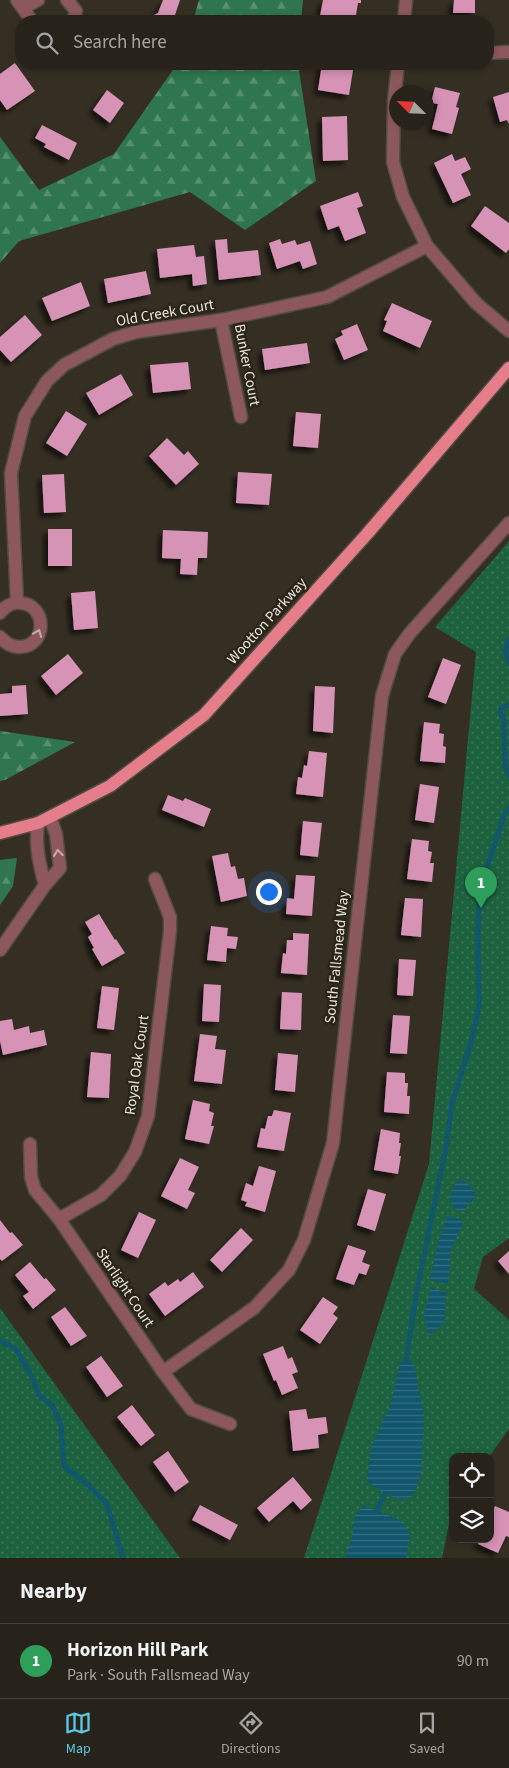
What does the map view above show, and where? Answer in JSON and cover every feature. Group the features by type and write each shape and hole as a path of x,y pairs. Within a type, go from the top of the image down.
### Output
{"main road":[{"name":"Wootton Parkway","path":"0,833 44,820 110,786 204,715 367,534 509,368"}],"street":[{"path":"28,15 20,4 38,0"},
{"path":"67,0 76,11 75,15"},
{"path":"405,15 406,0"},
{"path":"494,53 509,52"},
{"path":"397,70 394,101 393,162 403,197 427,246 476,303 509,331"},
{"name":"Old Creek Court","path":"17,602 11,473 25,416 47,381 64,364 112,339 136,332 221,320 327,298 427,246"},
{"name":"Bunker Court","path":"221,320 241,417"},
{"name":"South Fallsmead Way","path":"163,1372 254,1308 289,1270 304,1240 333,1143 382,696 395,654 410,633 509,523"},
{"path":"0,613 6,606 17,602 32,606 40,618 41,627 38,637 32,643 25,646 14,647 4,642 0,637"},
{"path":"0,950 45,885 60,868 56,834 44,820 36,840 37,855 45,885"},
{"name":"Royal Oak Court","path":"59,1219 101,1195 120,1176 135,1152 148,1116 170,932 170,917 155,879"},
{"name":"Starlight Court","path":"30,1144 30,1177 35,1190 59,1219 163,1372 191,1409 230,1424"}],"green space":[{"path":"199,0 303,0 302,15 195,15"},
{"path":"173,70 299,70 316,181 245,230 190,192 19,241 0,263 0,137 39,190 114,154"},
{"path":"509,541 509,1238 483,1257 474,1289 509,1320 509,1429 492,1453 449,1453 449,1524 442,1558 304,1558 429,1164 476,652 435,627"},
{"path":"0,731 75,742 0,781"},
{"path":"17,858 13,886 0,905 0,860"},
{"path":"0,1308 180,1558 0,1558"}],"water":[{"path":"461,1180 467,1183 475,1192 474,1200 467,1205 465,1211 454,1209 449,1197 456,1183"},
{"path":"447,1215 463,1221 451,1249 448,1284 430,1280 438,1243"},
{"path":"431,1287 446,1293 444,1323 429,1336 424,1316"},
{"path":"413,1361 424,1416 421,1475 413,1496 402,1500 385,1494 367,1481 371,1448 391,1403 400,1362"},
{"path":"363,1506 397,1519 403,1524 409,1534 406,1558 345,1558 351,1542 355,1516"}],"building":[{"path":"163,0 180,0 175,15 154,15 158,13"},
{"path":"323,0 361,0 361,3 358,3 356,15 320,15"},
{"path":"454,0 475,0 475,13 453,13"},
{"path":"15,63 15,70 20,70 35,91 7,110 0,100 0,74"},
{"path":"321,70 353,70 349,95 318,90"},
{"path":"435,87 460,93 456,107 459,108 452,134 434,130 438,104 434,103"},
{"path":"107,90 124,103 110,123 93,110"},
{"path":"509,92 509,124 507,120 500,122 493,97"},
{"path":"347,116 348,160 323,161 322,117"},
{"path":"42,125 77,143 69,160 44,147 46,144 35,138"},
{"path":"452,154 455,161 465,157 471,169 461,174 471,195 453,203 434,163"},
{"path":"358,192 363,206 357,208 366,233 345,241 339,226 328,230 320,206"},
{"path":"485,206 509,223 509,249 506,253 471,226"},
{"path":"227,239 228,253 258,250 261,275 219,280 215,240"},
{"path":"280,239 282,244 295,240 297,245 310,241 317,264 303,269 300,261 277,269 269,243"},
{"path":"194,245 196,257 204,256 207,284 193,286 192,274 160,278 157,249"},
{"path":"146,271 151,294 108,303 104,279"},
{"path":"81,282 90,306 52,321 42,298"},
{"path":"392,303 432,321 420,348 383,331 387,321 384,320"},
{"path":"25,315 42,335 11,362 0,350 0,337"},
{"path":"357,324 368,350 344,360 335,339 343,335 341,331"},
{"path":"307,343 310,363 265,370 262,349"},
{"path":"188,362 191,389 153,393 150,365"},
{"path":"121,374 133,395 99,415 86,393"},
{"path":"66,411 87,424 67,456 46,443"},
{"path":"296,412 321,414 318,448 293,446"},
{"path":"167,438 184,455 188,451 199,464 176,485 149,456"},
{"path":"238,472 272,474 269,505 236,503"},
{"path":"64,474 66,512 44,513 42,475"},
{"path":"48,529 72,529 72,566 48,566"},
{"path":"163,530 208,532 207,558 198,558 197,575 180,574 181,559 162,558"},
{"path":"95,591 98,628 74,630 71,593"},
{"path":"68,654 83,673 56,695 41,676"},
{"path":"443,658 461,665 446,704 428,697"},
{"path":"26,685 28,714 0,716 0,694 12,693 12,686"},
{"path":"315,686 335,687 333,733 313,731"},
{"path":"424,722 440,724 439,733 444,734 443,746 446,747 445,763 420,761"},
{"path":"309,751 327,753 323,797 296,794 298,777 302,778 304,765 307,766"},
{"path":"420,784 439,787 434,823 415,820"},
{"path":"168,795 183,801 185,798 211,809 204,827 162,810"},
{"path":"303,821 322,823 318,857 300,855"},
{"path":"412,839 429,841 428,851 432,852 430,863 434,863 432,882 407,879"},
{"path":"228,853 231,867 235,866 238,879 244,878 247,896 221,902 212,856"},
{"path":"296,875 315,876 312,916 286,914 287,898 294,899"},
{"path":"405,898 423,899 421,937 401,935"},
{"path":"99,914 125,953 102,966 92,949 94,948 88,937 92,934 85,922"},
{"path":"211,926 228,928 227,936 238,937 236,949 227,948 226,962 207,960"},
{"path":"293,933 309,934 307,975 281,973 283,953 286,954 287,940 293,940"},
{"path":"399,959 416,960 413,996 397,995"},
{"path":"204,984 221,985 219,1022 202,1021"},
{"path":"102,986 119,988 114,1030 97,1028"},
{"path":"282,992 302,993 301,1030 280,1029"},
{"path":"393,1015 410,1016 407,1054 390,1053"},
{"path":"12,1019 14,1030 29,1026 30,1033 44,1030 47,1045 3,1055 0,1041 0,1021"},
{"path":"200,1034 217,1036 215,1049 226,1050 222,1084 194,1081"},
{"path":"91,1052 111,1054 109,1098 87,1097"},
{"path":"278,1053 298,1055 295,1092 275,1090"},
{"path":"387,1072 405,1073 405,1083 408,1083 407,1096 410,1096 409,1114 384,1112"},
{"path":"193,1100 210,1104 209,1111 214,1113 211,1126 214,1126 209,1144 185,1139"},
{"path":"274,1110 291,1113 284,1151 257,1147 261,1128 265,1129 268,1116 272,1116"},
{"path":"381,1129 400,1133 399,1156 401,1156 398,1174 374,1170"},
{"path":"180,1158 199,1167 188,1190 195,1193 187,1209 161,1196"},
{"path":"259,1166 276,1171 265,1212 245,1206 247,1202 241,1200 246,1183 253,1186"},
{"path":"368,1189 386,1194 375,1231 357,1225"},
{"path":"139,1212 156,1220 138,1258 121,1250"},
{"path":"0,1220 23,1245 2,1261 0,1259"},
{"path":"241,1228 253,1240 222,1272 210,1260"},
{"path":"348,1245 366,1251 362,1262 370,1265 366,1275 359,1273 354,1285 336,1279"},
{"path":"509,1251 509,1274 498,1261"},
{"path":"30,1262 56,1290 33,1309 23,1296 29,1292 15,1275"},
{"path":"193,1272 204,1287 165,1316 149,1294 165,1282 168,1286 178,1279 180,1282"},
{"path":"323,1297 338,1307 333,1314 338,1318 320,1344 300,1330"},
{"path":"65,1307 87,1336 71,1346 51,1317"},
{"path":"283,1346 288,1359 292,1357 298,1372 292,1374 298,1388 282,1395 263,1354"},
{"path":"101,1356 123,1386 107,1397 86,1367"},
{"path":"132,1405 155,1435 141,1446 117,1417"},
{"path":"306,1409 308,1419 326,1417 328,1433 318,1435 319,1448 293,1451 289,1411"},
{"path":"168,1451 189,1482 175,1492 153,1462"},
{"path":"293,1477 312,1500 301,1510 293,1501 269,1522 257,1508"},
{"path":"200,1505 238,1525 230,1540 192,1520"},
{"path":"495,1506 509,1512 509,1537 506,1536 498,1553 478,1544 494,1543"}],"waterway":[{"path":"509,639 505,652 509,662"},
{"path":"509,705 501,708 500,712 504,719 505,765 509,776"},
{"path":"406,1361 416,1295 446,1147 452,1103 471,1042 479,1006 478,930 480,888 505,813 509,808"},
{"path":"0,1341 16,1349 31,1375 39,1395 52,1405 61,1425 64,1466 88,1485 107,1504 123,1558"},
{"path":"377,1510 385,1494"}],"place":[{"name":"Horizon Hill Park","path":"481,908"}]}
